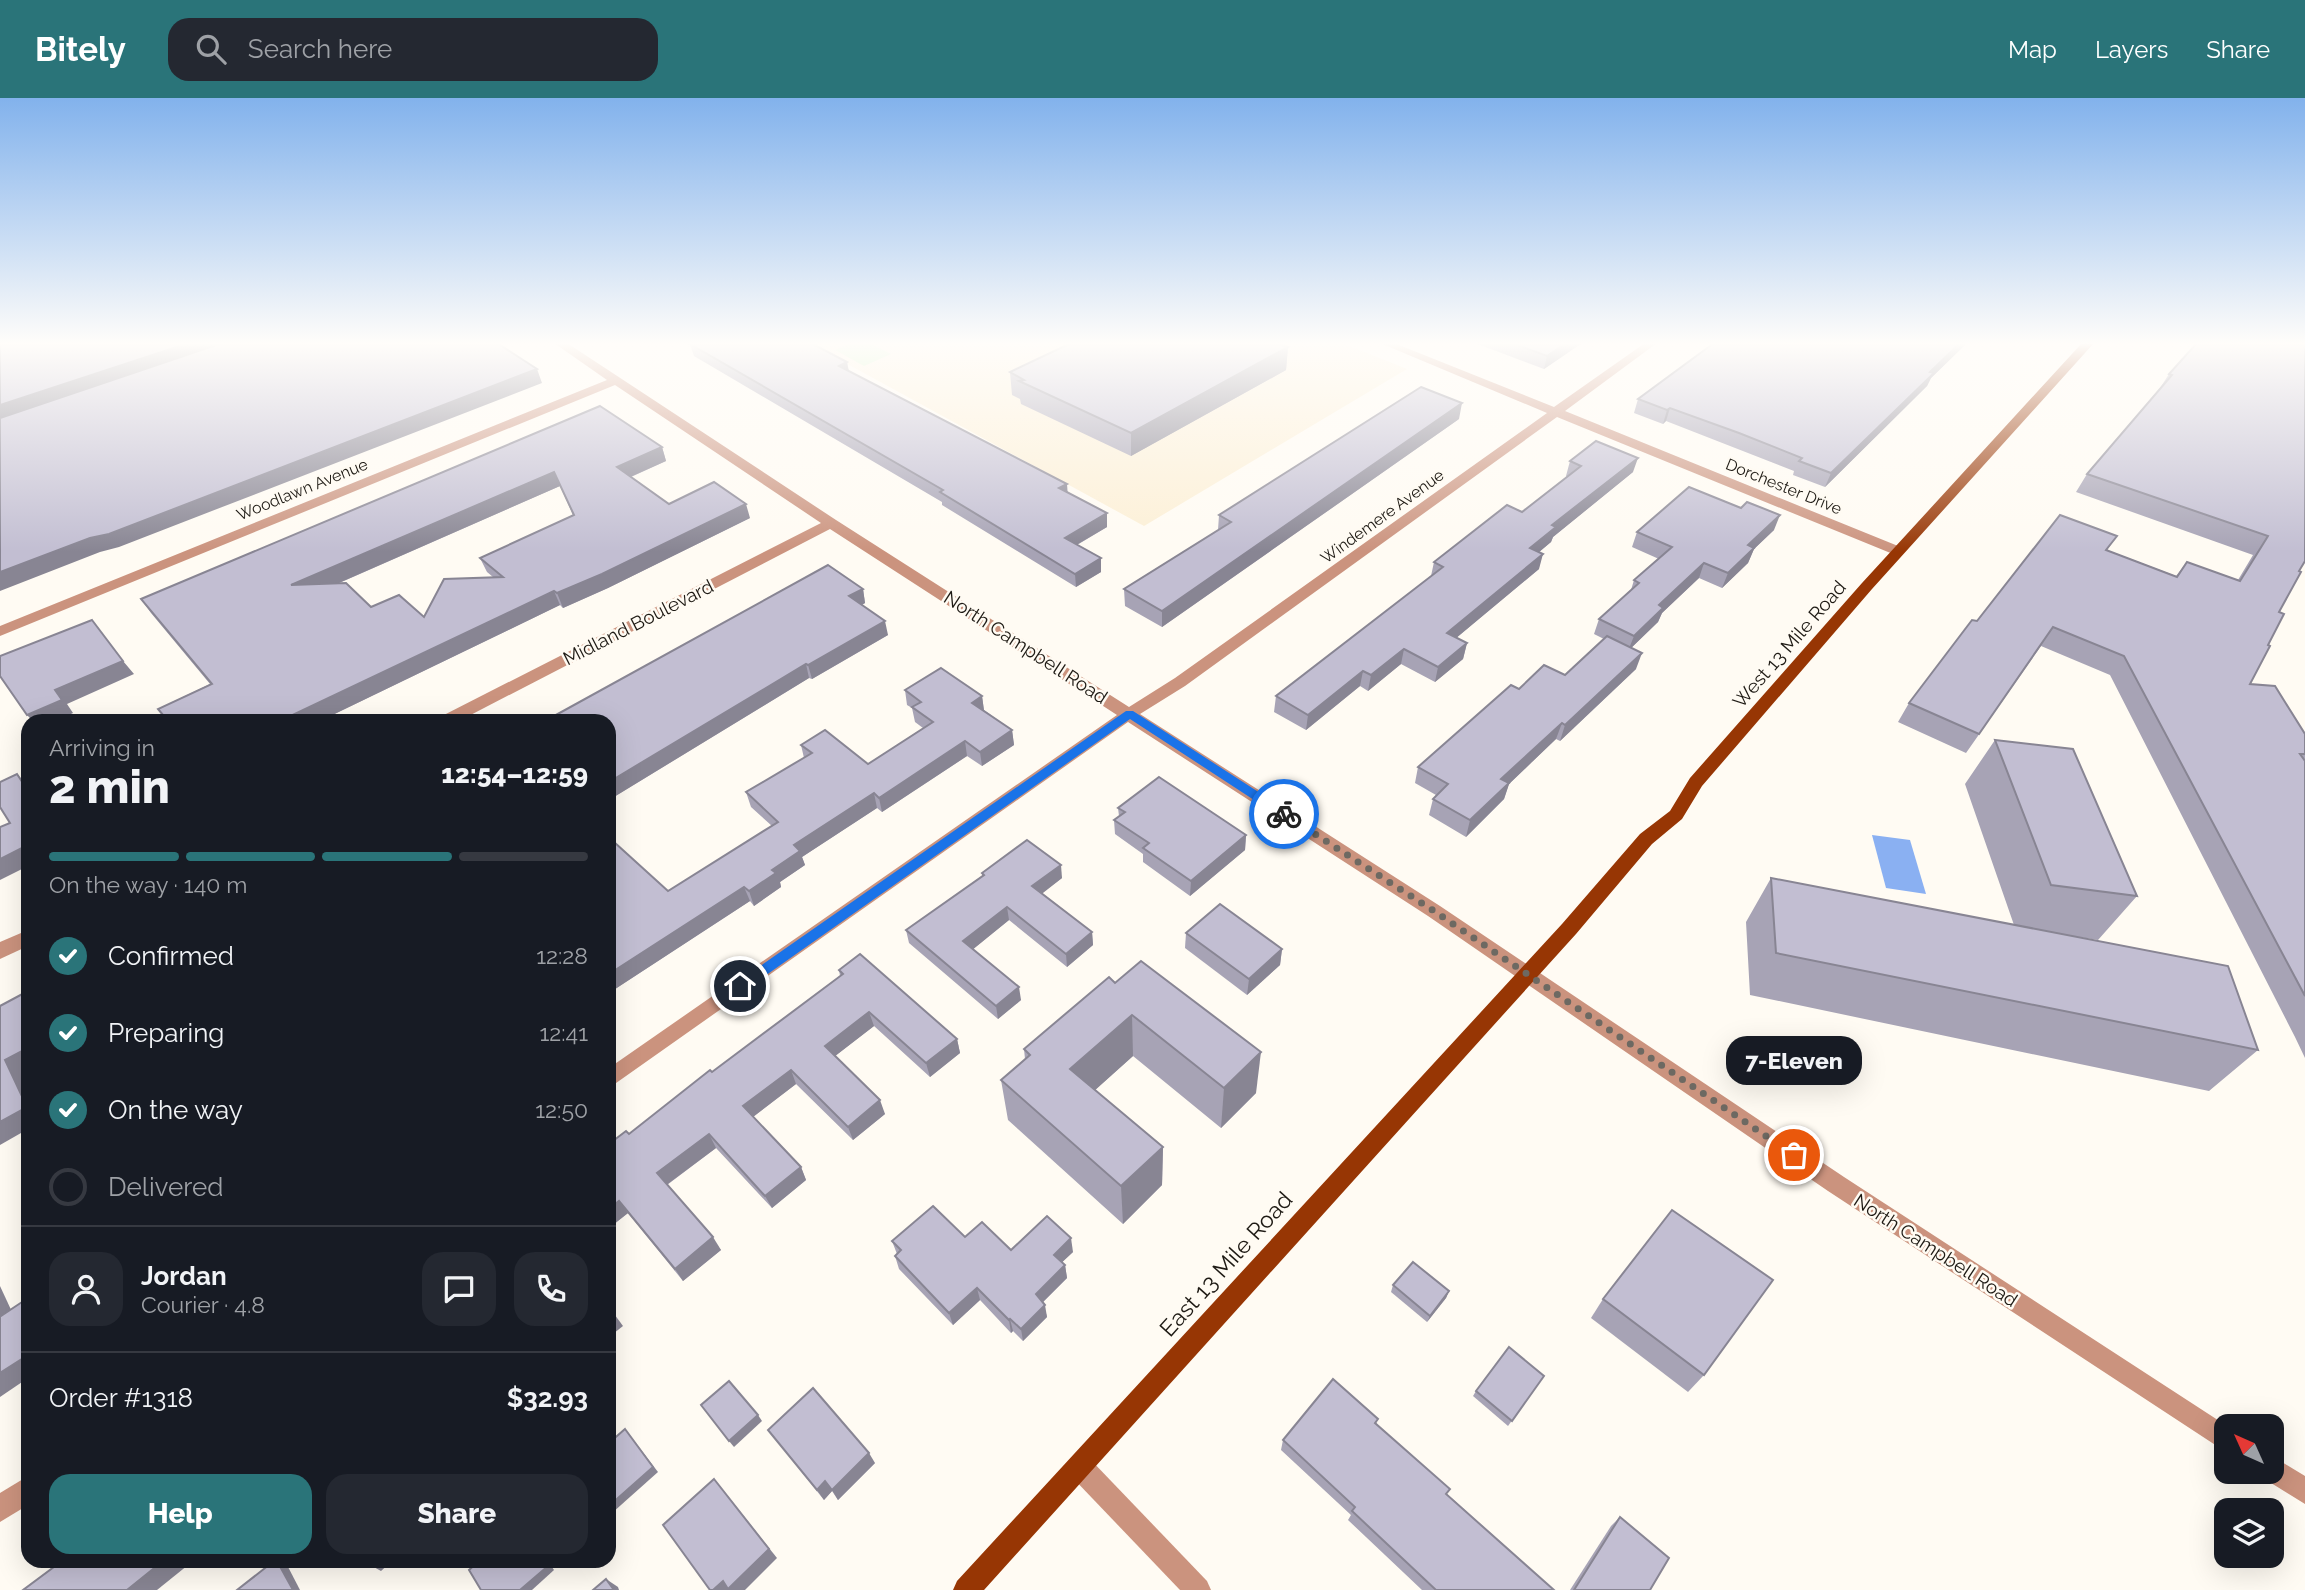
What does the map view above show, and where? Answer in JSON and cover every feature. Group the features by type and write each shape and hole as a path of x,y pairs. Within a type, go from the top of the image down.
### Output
{"main road":[{"name":"West 13 Mile Road","path":"1526,975 1646,839 1676,815 1696,782 1898,551 2024,413"},
{"name":"East 13 Mile Road","path":"966,1590 1526,975"}],"street":[{"name":"Woodlawn Avenue","path":"0,631 537,413"},
{"name":"North Campbell Road","path":"666,413 831,523 1434,911 1836,1184 2214,1432"},
{"name":"Windemere Avenue","path":"616,1074 1130,714 1180,682 1555,413"},
{"name":"Dorchester Drive","path":"1558,413 1898,551"},
{"name":"Midland Boulevard","path":"460,714 831,523"},
{"path":"0,951 21,940"},
{"path":"1080,1467 1198,1590"},
{"path":"2284,1477 2305,1491"},
{"path":"0,1509 21,1494"}],"shaded area":[{"path":"936,413 1334,413 1144,526"}],"water":[{"path":"1872,835 1910,840 1926,894 1886,888"}],"building":[{"path":"16,413 424,413 109,534 90,538 0,572 0,418"},
{"path":"584,413 610,413 662,447 617,467 669,504 714,482 746,504 602,574 557,593 554,591 295,714 162,714 158,709 212,684 141,599","holes":["554,472 574,515 480,558 503,577 444,579 424,617 399,595 371,607 346,583 291,585"]},
{"path":"809,413 929,413 1067,484 1059,488 1107,513 1065,538 1101,558 1075,574 940,492 943,490"},
{"path":"1087,413 1168,413 1131,433"},
{"path":"1381,413 1448,413 1162,611 1124,589 1231,522 1219,515"},
{"path":"1683,413 1893,413 1831,473 1799,461 1802,458"},
{"path":"2140,413 2305,413 2305,561 2279,612 2284,614 2250,684 2275,686 2305,734 2305,754 2300,754 2305,761 2305,996 2124,656 2053,627 1979,734 1909,703 1972,620 1977,621 2060,515 2117,536 2106,550 2177,577 2187,562 2240,581 2268,536 2087,474"},
{"path":"1596,441 1638,458 1552,525 1556,527 1530,548 1543,554 1447,633 1467,643 1438,667 1404,649 1371,675 1363,671 1308,715 1276,696 1443,567 1434,562 1507,505 1522,512 1581,466 1570,461"},
{"path":"1689,487 1741,508 1747,502 1780,515 1748,545 1754,548 1728,573 1704,563 1659,605 1663,608 1634,636 1599,619 1639,583 1634,580 1672,547 1637,532"},
{"path":"828,565 863,589 849,596 885,621 806,664 616,778 616,714 558,714"},
{"path":"92,620 123,661 55,690 62,700 26,714 0,676 0,656"},
{"path":"1607,636 1642,653 1565,725 1562,723 1501,779 1509,783 1470,820 1433,799 1448,784 1418,767 1511,685 1519,689 1544,665 1565,675"},
{"path":"941,668 982,696 972,703 1012,730 980,752 965,741 879,798 874,793 794,845 800,851 772,870 776,873 749,891 744,887 616,969 616,844 668,891 778,822 746,792 812,753 801,745 825,730 868,764 933,722 912,707 921,702 905,690"},
{"path":"1995,740 2073,749 2137,896 2051,885"},
{"path":"17,774 21,780 21,848 0,859 0,827 10,823 0,807 0,782"},
{"path":"1159,777 1246,835 1191,881 1143,848 1149,843 1114,820 1125,812 1118,808"},
{"path":"1027,840 1061,865 1032,886 1092,932 1066,954 1007,907 963,941 1019,987 996,1006 906,930 984,875 982,873"},
{"path":"1771,878 2228,966 2258,1050 1776,953"},
{"path":"1220,904 1282,949 1249,979 1186,933"},
{"path":"860,954 957,1039 926,1063 869,1012 825,1046 880,1100 848,1127 791,1070 743,1106 801,1167 765,1196 709,1134 657,1173 713,1237 675,1269 619,1201 616,1203 616,1139 626,1131 629,1134 710,1070 712,1072 843,974 839,970"},
{"path":"1141,961 1261,1052 1224,1088 1132,1015 1070,1069 1163,1147 1121,1186 1001,1080 1030,1055 1024,1049 1109,977 1115,983"},
{"path":"21,995 21,1052 5,1060 21,1094 21,1110 0,1122 0,1006"},
{"path":"933,1206 965,1237 982,1222 1011,1250 1047,1216 1071,1238 1054,1255 1065,1265 1036,1294 1045,1305 1021,1329 977,1288 949,1313 895,1256 901,1250 892,1241"},
{"path":"1672,1210 1773,1280 1704,1375 1603,1299"},
{"path":"1413,1262 1449,1291 1430,1316 1393,1285"},
{"path":"21,1303 21,1360 0,1373 0,1315"},
{"path":"1509,1347 1544,1376 1512,1421 1476,1391"},
{"path":"1333,1379 1378,1419 1375,1423 1450,1489 1446,1494 1554,1590 1436,1590 1352,1511 1355,1507 1283,1440"},
{"path":"729,1381 758,1415 729,1441 701,1405"},
{"path":"813,1388 869,1453 832,1490 825,1481 817,1490 768,1430"},
{"path":"625,1429 653,1467 616,1500 616,1437"},
{"path":"714,1479 769,1549 728,1589 723,1581 710,1590 663,1525"},
{"path":"1620,1517 1669,1558 1650,1590 1574,1590"},
{"path":"53,1568 154,1568 127,1590 23,1590"},
{"path":"265,1568 281,1568 293,1590 237,1590"},
{"path":"546,1568 520,1590 481,1590 469,1570"},
{"path":"606,1579 614,1590 593,1590"}],"way so far":[{"path":"1284,814 1434,911 1794,1155"}],"place":[{"name":"7-Eleven","path":"1794,1155"}],"route":[{"path":"740,986 1090,739 1130,714 1284,814"}]}
